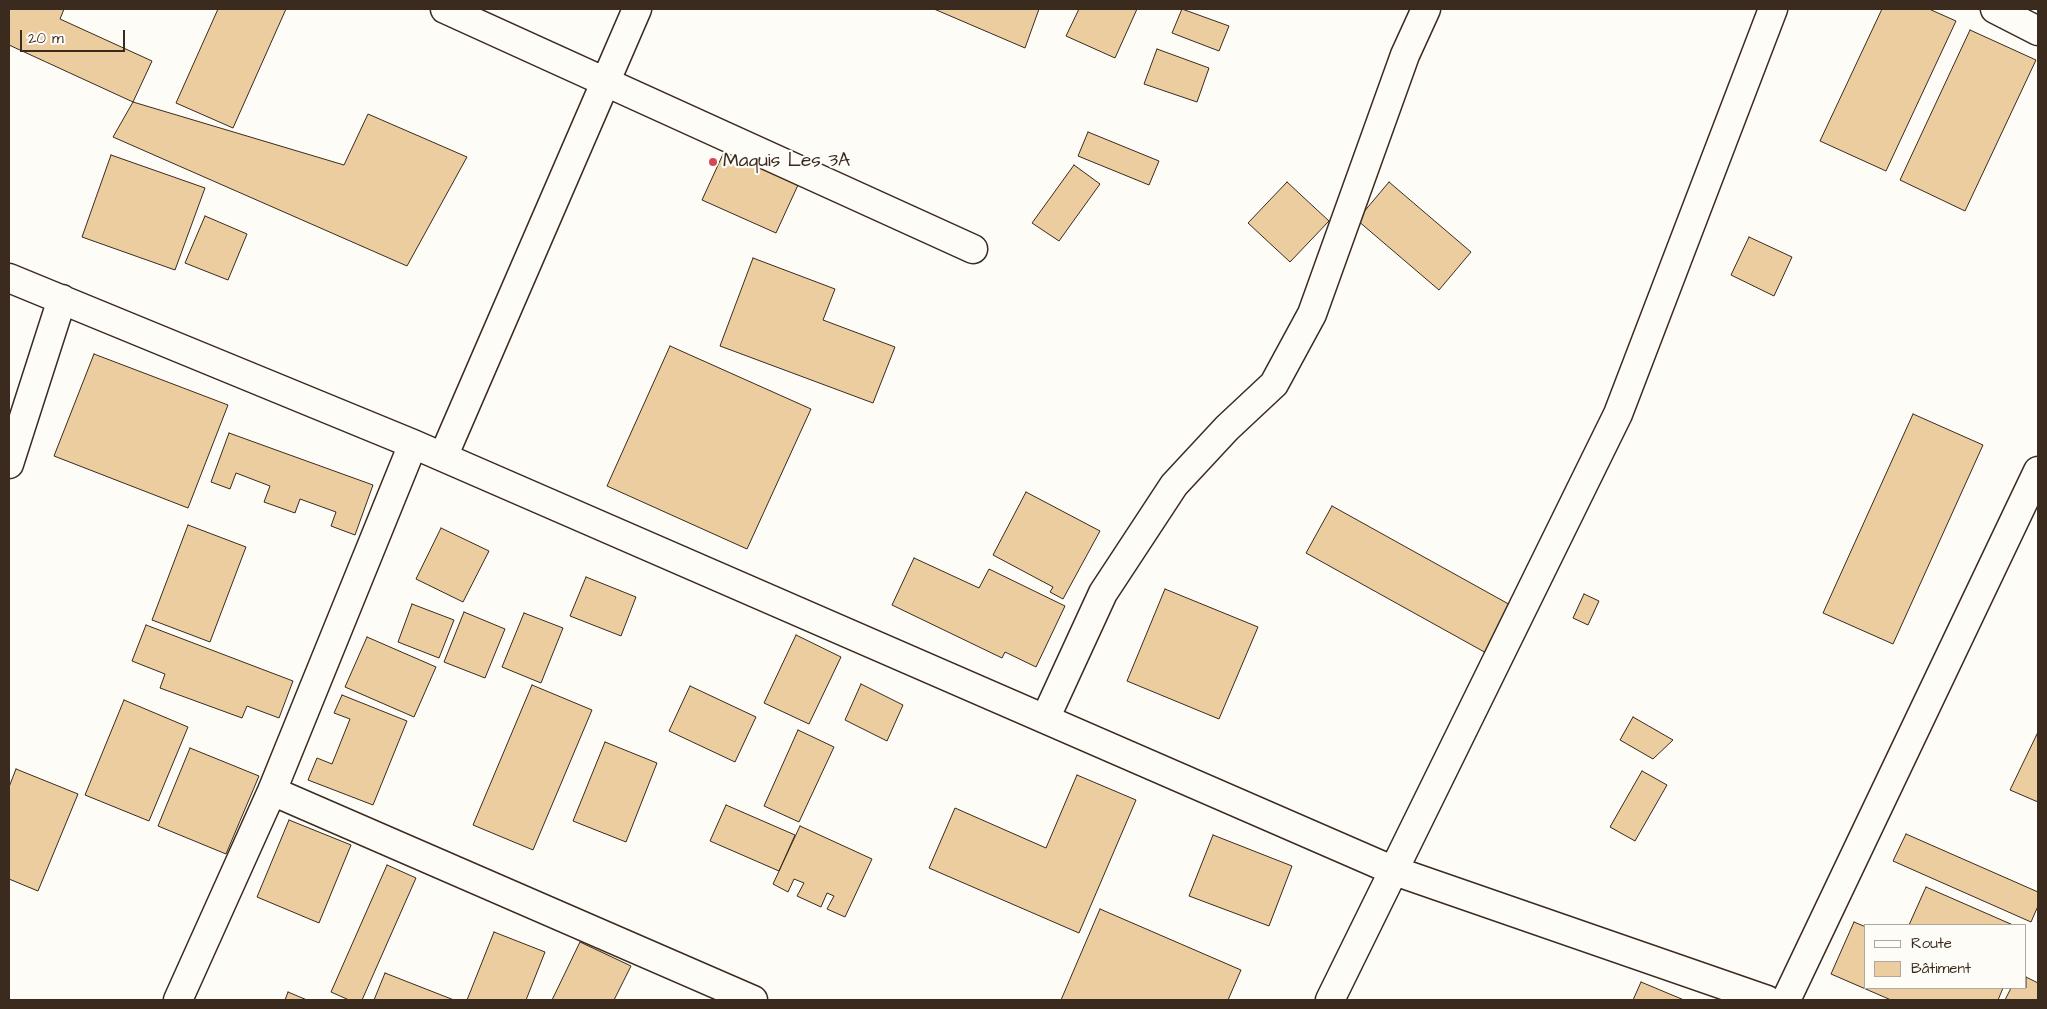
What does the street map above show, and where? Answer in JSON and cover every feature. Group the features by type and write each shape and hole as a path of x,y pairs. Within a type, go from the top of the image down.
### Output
{"street":[{"path":"445,9 973,249"},
{"path":"443,457 637,9"},
{"path":"1045,719 1103,593 1174,484 1227,428 1274,384 1312,314 1405,55 1426,9"},
{"path":"1330,1000 1392,870 1618,414 1773,9"},
{"path":"1995,9 2038,31"},
{"path":"9,278 413,444 1392,870 1767,1000"},
{"path":"9,464 62,299"},
{"path":"178,1000 272,791 413,444"},
{"path":"1786,1000 2038,471"},
{"path":"272,791 753,1000"}],"building":[{"path":"9,9 64,9 60,19 152,61 133,102 9,45"},
{"path":"218,9 286,9 233,128 176,103"},
{"path":"934,9 1039,9 1025,48"},
{"path":"1079,9 1137,9 1115,58 1066,36"},
{"path":"1182,9 1229,26 1219,51 1172,33"},
{"path":"1882,9 1929,9 1956,21 1886,171 1820,141"},
{"path":"1970,30 2036,60 1965,211 1900,180"},
{"path":"1157,49 1209,68 1197,102 1144,84"},
{"path":"133,102 344,165 368,114 467,157 407,266 113,137"},
{"path":"1088,132 1159,161 1149,185 1078,156"},
{"path":"724,152 798,185 776,233 702,200"},
{"path":"111,155 205,188 175,270 82,237"},
{"path":"1074,165 1100,184 1059,241 1032,223"},
{"path":"1287,182 1329,221 1290,262 1248,223"},
{"path":"1389,182 1471,252 1439,290 1357,220"},
{"path":"205,216 247,234 228,280 185,263"},
{"path":"1749,237 1792,257 1774,296 1731,275"},
{"path":"753,258 835,289 823,320 895,347 873,403 720,346"},
{"path":"670,346 811,409 747,549 607,486"},
{"path":"94,354 228,405 188,508 54,456"},
{"path":"1913,414 1983,445 1893,644 1823,613"},
{"path":"229,433 373,485 355,535 331,526 336,512 300,499 295,513 264,502 270,486 236,473 230,489 211,482"},
{"path":"1026,492 1100,531 1063,599 1050,592 1053,587 993,555"},
{"path":"1332,506 1514,607 1488,654 1306,553"},
{"path":"188,525 246,547 210,642 152,620"},
{"path":"441,528 489,551 463,602 416,579"},
{"path":"914,558 979,588 989,569 1065,606 1036,667 1005,652 1002,658 892,605"},
{"path":"586,577 636,597 621,636 570,616"},
{"path":"1165,589 1258,627 1219,719 1127,681"},
{"path":"1584,594 1599,601 1588,625 1573,618"},
{"path":"412,604 454,620 439,658 398,642"},
{"path":"464,612 505,629 485,678 444,662"},
{"path":"524,613 563,628 541,683 502,667"},
{"path":"146,625 293,681 279,718 247,706 242,718 160,688 165,674 132,661"},
{"path":"796,635 841,657 809,724 764,703"},
{"path":"367,637 436,667 414,717 345,687"},
{"path":"861,684 903,705 887,741 845,720"},
{"path":"532,685 592,710 533,850 473,825"},
{"path":"690,686 756,717 735,762 669,731"},
{"path":"342,695 407,721 373,805 308,780 317,758 332,764 350,719 334,713"},
{"path":"124,700 188,727 149,821 85,795"},
{"path":"1633,717 1673,740 1653,759 1620,740"},
{"path":"798,730 834,747 799,822 764,806"},
{"path":"2038,732 2038,802 2010,790"},
{"path":"605,742 657,763 626,842 573,821"},
{"path":"190,748 259,776 226,854 158,826"},
{"path":"16,769 78,794 38,891 9,879 9,787"},
{"path":"1642,771 1667,785 1635,841 1610,827"},
{"path":"1077,775 1136,800 1079,933 929,868 955,808 1046,848"},
{"path":"726,805 795,835 779,871 710,841"},
{"path":"289,820 351,845 319,923 257,897"},
{"path":"800,826 872,859 845,917 827,909 834,896 827,893 821,907 797,896 804,883 794,879 788,892 773,884"},
{"path":"1906,834 2038,892 2038,906 2031,922 1893,861"},
{"path":"1213,835 1292,866 1269,926 1189,896"},
{"path":"387,865 416,878 362,1000 349,1000 331,992"},
{"path":"1926,887 2011,924 1909,924"},
{"path":"1100,909 1241,970 1228,1000 1061,1000"},
{"path":"1854,922 1864,926 1864,988 1831,974"},
{"path":"494,932 545,952 526,1000 467,1000"},
{"path":"580,942 631,966 614,1000 552,1000"},
{"path":"385,973 454,1000 374,1000"},
{"path":"2027,978 2038,983 2038,1000 2005,1000 2010,989 2027,989"},
{"path":"1641,982 1684,1000 1633,1000"},
{"path":"1866,989 2003,989 1998,1000 1891,1000"},
{"path":"288,992 307,1000 285,1000"}],"place":[{"name":"Maquis Les 3A","path":"713,162"}]}
